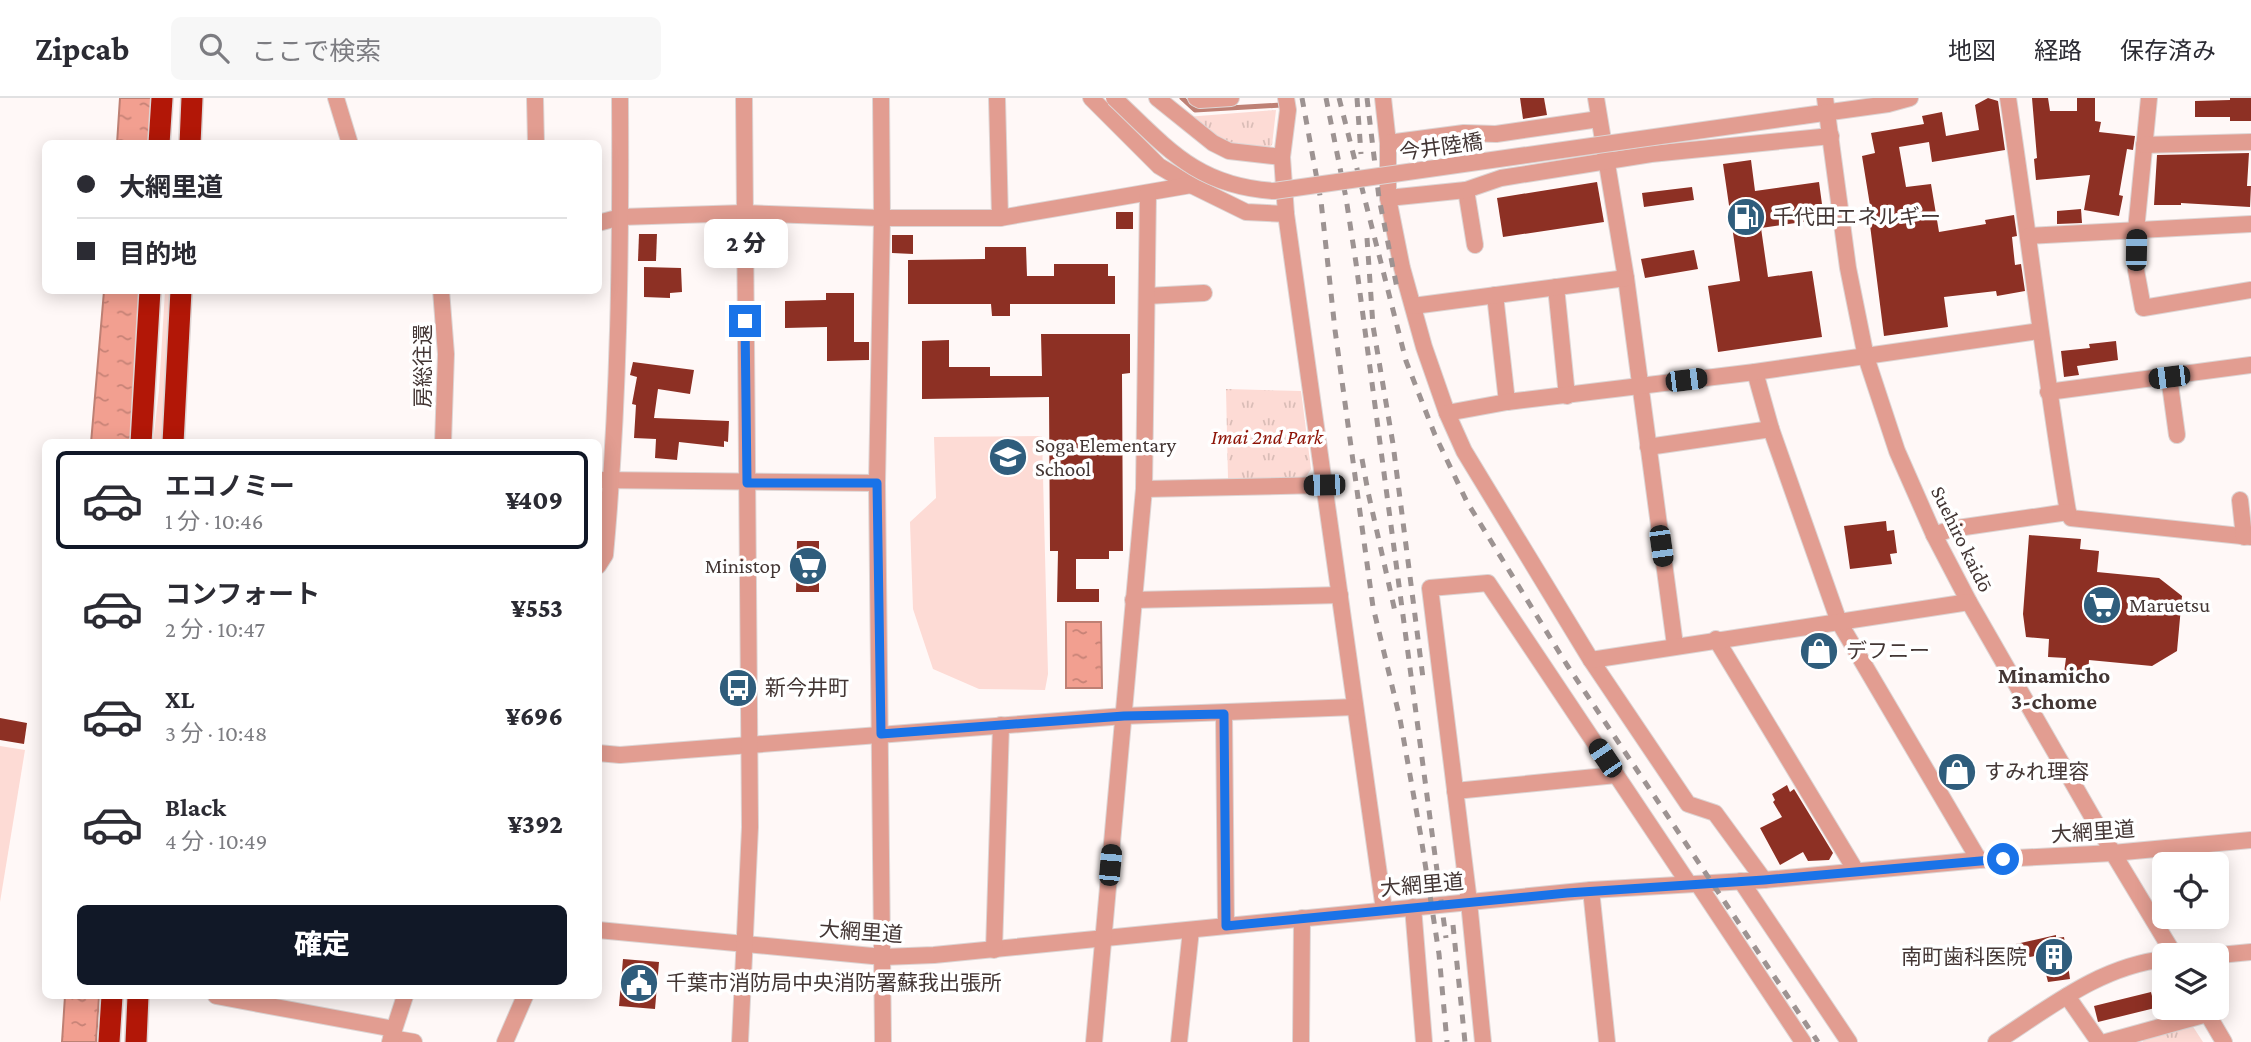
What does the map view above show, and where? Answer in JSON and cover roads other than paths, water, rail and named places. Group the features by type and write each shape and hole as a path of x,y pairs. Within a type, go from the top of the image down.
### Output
{"highway":[{"path":"159,140 162,98"},
{"path":"190,140 192,98"},
{"path":"141,439 150,294"},
{"path":"173,439 181,294"},
{"path":"109,1042 112,999"},
{"path":"136,1042 138,999"}],"street":[{"path":"336,98 349,140"},
{"path":"535,98 536,140"},
{"path":"602,560 605,555 605,481 621,218 620,98"},
{"path":"740,1042 750,827 744,98"},
{"path":"881,98 882,218 877,483 883,1042"},
{"path":"997,98 1000,218"},
{"path":"1091,98 1159,166 1191,185 1260,214 1286,214"},
{"name":"今井陸橋","path":"1114,98 1195,170 1238,187 1274,191 1802,116 1826,105 1888,104 1910,98"},
{"path":"1196,98 1231,98"},
{"path":"1286,98 1288,110 1282,157 1286,214 1384,909"},
{"path":"1383,98 1388,143 1388,198 1402,268 1424,347 1447,413 1464,451 1591,660 1688,804 1715,813 1764,880"},
{"path":"1595,98 1626,278 1675,645"},
{"path":"2008,98 2029,236 2048,392 2071,518 2247,537 2240,499"},
{"path":"2149,98 2136,230 2136,270 2143,308 2251,290"},
{"path":"1162,99 1213,144 1243,157 1282,157"},
{"name":"Suehiro kaidō","path":"1826,105 1848,268 1866,357 1897,451 1934,534 1969,602 2167,943"},
{"path":"1388,143 1470,137 1599,119"},
{"path":"1388,198 1606,160 1831,136"},
{"path":"2144,145 2251,142"},
{"path":"602,222 621,218 744,214 1000,218 1191,185"},
{"path":"1471,185 1475,245"},
{"path":"1094,1042 1144,489 1148,194"},
{"path":"2029,236 2251,224"},
{"path":"1413,306 1626,278"},
{"path":"1556,287 1567,396"},
{"path":"1147,296 1204,293"},
{"name":"房総往還","path":"441,294 446,354 443,439"},
{"path":"1496,295 1507,402"},
{"path":"1447,413 1507,402 1755,372 2039,331"},
{"path":"2048,392 2251,365"},
{"path":"1755,372 1771,429 1839,622 1979,860"},
{"path":"2169,377 2177,435"},
{"path":"1648,447 1771,429"},
{"path":"605,481 877,483"},
{"path":"1144,489 1324,485"},
{"path":"1934,534 1951,529 2068,512"},
{"path":"1483,1042 1469,902 1430,588 1488,583 1616,775 1803,1042"},
{"path":"1133,600 1340,595"},
{"path":"1591,660 1969,602"},
{"path":"1716,639 1856,871"},
{"path":"602,753 749,746 1124,716 1356,708"},
{"path":"1224,714 1226,926"},
{"path":"994,950 1001,725"},
{"path":"1455,791 1616,775"},
{"name":"大網里道","path":"602,930 883,957 934,955 1102,940 1384,909 2251,840"},
{"path":"1741,881 1849,1042"},
{"path":"1591,891 1607,1042"},
{"path":"1413,907 1424,1042"},
{"path":"1301,1042 1302,918"},
{"path":"1179,1042 1191,930"},
{"path":"2229,955 2251,953"},
{"path":"1996,1042 2095,979 2120,968 2152,962"},
{"path":"2067,996 2099,1042"},
{"path":"229,999 414,1042"},
{"path":"392,1036 404,999"},
{"path":"505,1042 524,999"},
{"path":"2106,1042 2177,1020"},
{"path":"2211,1020 2224,1042"}],"water":[{"path":"120,98 152,98 149,140 117,140"},
{"path":"104,294 141,294 133,439 91,439"},
{"path":"1066,622 1101,622 1102,688 1066,688"},
{"path":"65,999 99,999 96,1042 62,1042"}],"waterway":[{"path":"1182,98 1195,110 1281,105"}],"railway":[{"path":"1302,98 1321,201 1335,330 1373,607 1400,719 1421,837 1439,954 1447,1042"},
{"path":"1326,98 1356,263 1446,938"},
{"path":"1339,98 1406,361 1435,435 1467,502 1567,665 1818,1042"},
{"path":"1357,98 1361,154"},
{"path":"1367,98 1379,198 1397,288"},
{"path":"1367,238 1373,326 1393,444 1423,678"},
{"path":"1362,459 1396,616"},
{"path":"1453,925 1465,1042"}],"place":[{"name":"千代田エネルギー","path":"1746,217"},
{"name":"Soga Elementary School","path":"1008,457"},
{"name":"Ministop","path":"808,566"},
{"name":"Maruetsu","path":"2102,605"},
{"name":"デフニー","path":"1819,651"},
{"name":"新今井町","path":"738,688"},
{"name":"すみれ理容","path":"1957,772"},
{"name":"南町歯科医院","path":"2054,957"},
{"name":"千葉市消防局中央消防署蘇我出張所","path":"639,983"}],"district":[{"name":"Minamicho 3-chome","path":"2054,688"}],"park label":[{"name":"Imai 2nd Park","path":"1267,437"}]}
